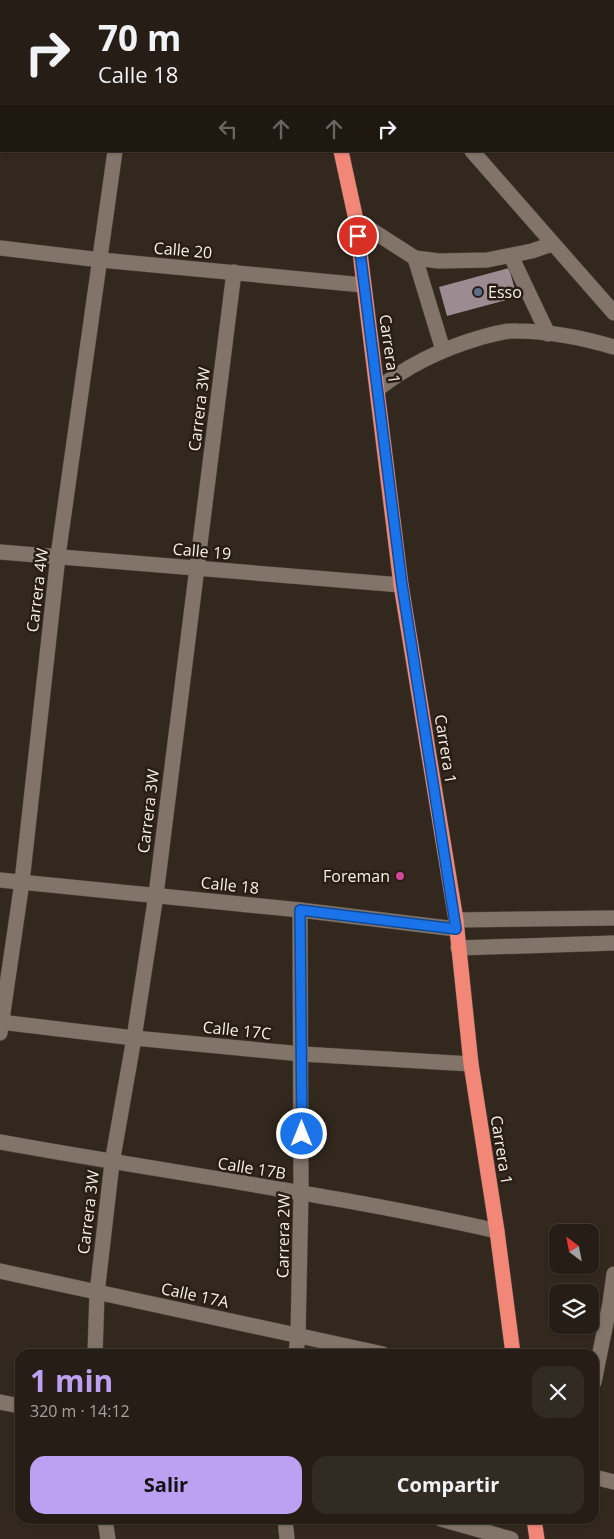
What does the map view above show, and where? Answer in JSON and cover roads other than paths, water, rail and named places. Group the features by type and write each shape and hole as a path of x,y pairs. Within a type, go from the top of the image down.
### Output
{"highway":[{"name":"Carrera 1","path":"341,152 356,220 402,585 456,924 471,1064 497,1231 512,1349"},
{"path":"535,1524 537,1539"}],"street":[{"name":"Carrera 4W","path":"1,1026 22,882 58,556 115,152"},
{"path":"473,152 614,313"},
{"path":"356,220 415,258 463,262 487,260 511,256 552,244"},
{"name":"Calle 20","path":"0,248 101,260 363,285"},
{"path":"511,256 548,334"},
{"path":"415,258 443,350"},
{"name":"Carrera 3W","path":"95,1349 96,1293 112,1163 134,1038 156,894 234,272"},
{"path":"378,389 409,367 443,350 493,334 515,330 583,338 614,346"},
{"name":"Calle 19","path":"0,552 402,585"},
{"name":"Calle 18","path":"0,880 456,924 614,918"},
{"name":"Carrera 2W","path":"297,1349 301,1193 300,910"},
{"path":"458,948 614,943"},
{"name":"Calle 17C","path":"1,1026 302,1054 471,1064"},
{"name":"Calle 17B","path":"0,1142 112,1163 301,1193 497,1231"},
{"name":"Calle 17A","path":"0,1271 361,1349"},
{"path":"599,1355 614,1274"},
{"path":"0,1402 15,1405"},
{"path":"599,1479 614,1482"},
{"path":"106,1524 108,1539"},
{"path":"286,1524 287,1539"},
{"path":"458,1524 511,1539"}],"place":[{"name":"Esso","path":"478,292"},
{"name":"Foreman","path":"400,876"}]}
